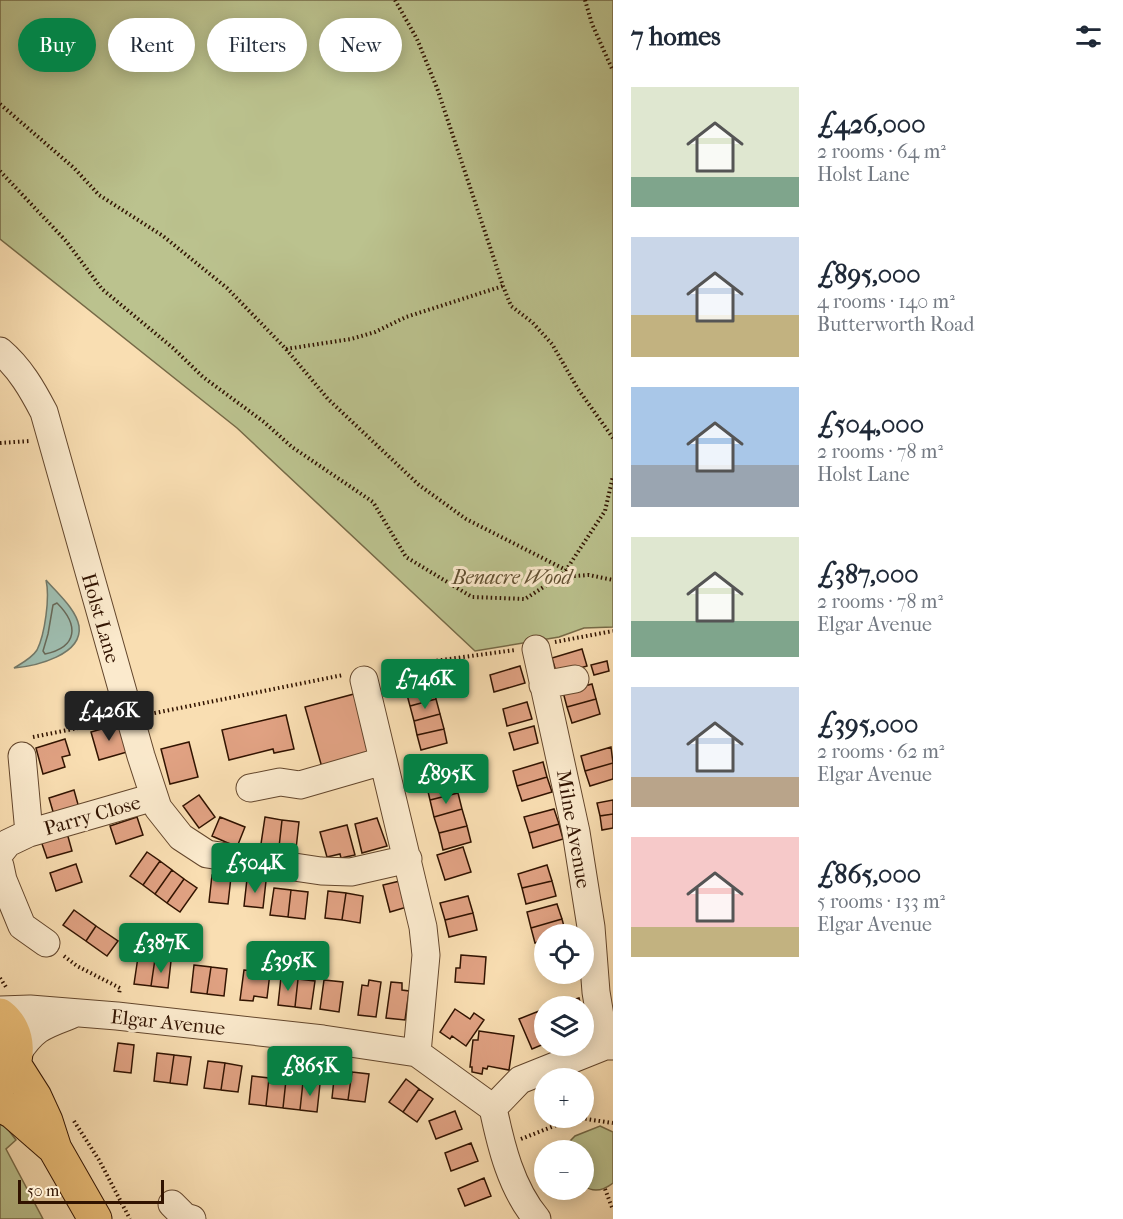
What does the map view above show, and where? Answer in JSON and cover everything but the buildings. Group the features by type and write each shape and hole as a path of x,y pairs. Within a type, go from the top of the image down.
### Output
{"main road":[{"path":"2,1004 16,1041 10,1067 34,1097 46,1121 55,1149 94,1219"},
{"path":"0,1105 13,1112 55,1149"}],"street":[{"name":"Holst Lane","path":"0,351 9,358 30,384 44,412 129,718 154,797 158,808 181,837 207,854 321,871 351,872 408,860"},
{"name":"Milne Avenue","path":"533,647 576,832 591,927 596,992 609,1046"},
{"path":"362,674 423,927 426,955 417,1053"},
{"path":"543,685 575,679"},
{"name":"Parry Close","path":"24,747 29,833"},
{"path":"250,788 280,782 300,785 383,761"},
{"name":"Parry Close","path":"0,853 8,843 29,833 154,797"},
{"path":"0,866 3,880 22,926 46,943"},
{"name":"Elgar Avenue","path":"2,1004 30,1009 117,1016 323,1039 417,1053 493,1107"},
{"name":"Elgar Avenue","path":"10,1067 29,1035 42,1026 75,1013"},
{"path":"523,1215 501,1147 493,1107 520,1080 609,1046"}],"path":[{"path":"395,0 417,39 437,88 502,286 511,306 532,322 552,344 578,389 613,438"},
{"path":"585,0 592,24 613,71"},
{"path":"0,104 74,168 99,195 163,236 227,288 286,349 327,399 419,485 466,519 566,570"},
{"path":"0,171 66,241 102,289 173,348 203,377 264,422 292,447 373,502 406,557 472,597 525,599 559,577 605,511 613,476"},
{"path":"286,349 351,339 375,332 406,317 502,286"},
{"path":"0,442 52,440"},
{"path":"559,577 589,575 613,580"},
{"path":"24,747 129,718 362,674 533,647 613,631"},
{"path":"46,943 77,966 120,988 117,1016"},
{"path":"0,978 2,1004"},
{"path":"70,1114 99,1160 130,1219"},
{"path":"501,1147 559,1124 586,1119 600,1124 613,1124"},
{"path":"605,1189 613,1210"}],"green space":[{"name":"Benacre Wood","path":"0,0 613,0 613,627 584,628 559,637 475,651 237,428 0,239"},
{"path":"0,1119 16,1140 6,1149 43,1219 0,1219"},
{"path":"600,1126 613,1132 613,1183 603,1189 594,1190 594,1140 571,1140 575,1136"}],"water":[{"path":"46,580 74,613 79,626 78,636 74,645 56,657 34,665 14,668 27,660 37,650 40,643 47,605"}]}
